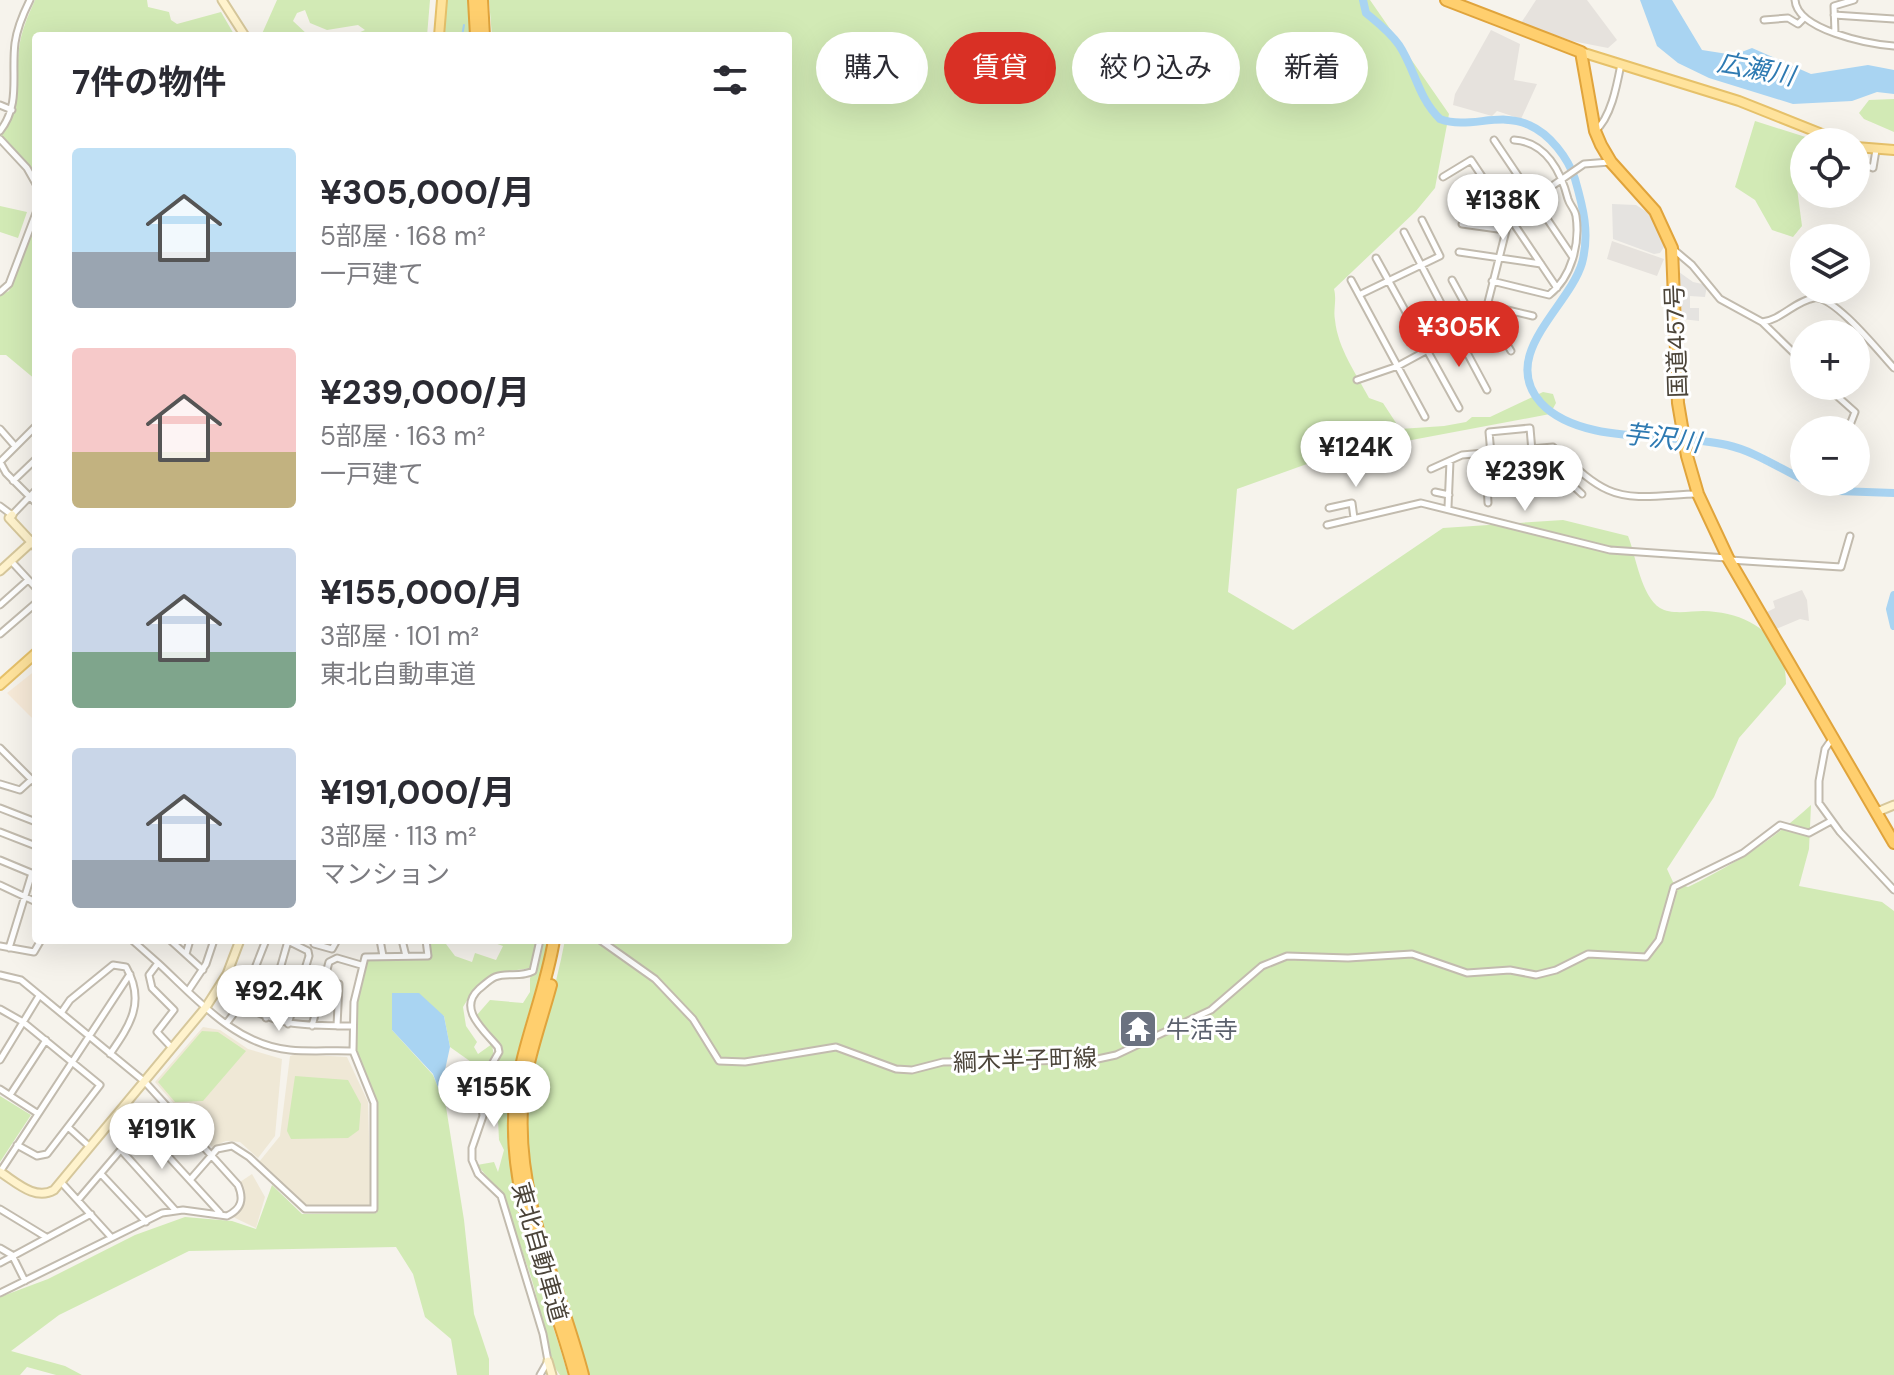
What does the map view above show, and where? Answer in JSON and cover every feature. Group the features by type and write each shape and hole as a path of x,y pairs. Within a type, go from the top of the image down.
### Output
{"highway":[{"path":"474,0 476,32"},
{"path":"482,0 484,32"},
{"path":"1446,0 1581,52"},
{"name":"国道457号","path":"1581,52 1595,131 1611,162 1655,211 1672,248 1678,403 1687,456 1698,494 1728,559 1894,843"},
{"name":"東北自動車道","path":"553,944 521,1064 514,1140 518,1181 530,1233 575,1375"},
{"name":"東北自動車道","path":"560,944 525,1081 522,1141 535,1224 583,1375"}],"main road":[{"path":"436,32 439,0"},
{"path":"1581,52 1739,101 1807,128"},
{"path":"1870,149 1894,150"},
{"path":"0,685 32,657"},
{"path":"0,691 32,664"}],"street":[{"path":"0,131 12,110 15,44 30,0"},
{"path":"222,0 242,32"},
{"path":"1795,0 1803,19 1835,33 1894,46"},
{"path":"1835,33 1834,6 1854,0"},
{"path":"1834,15 1894,19"},
{"path":"1764,20 1788,18 1798,24 1803,19"},
{"path":"1595,131 1602,125 1617,85 1621,63"},
{"path":"0,105 12,110"},
{"path":"0,139 32,177"},
{"path":"1494,140 1572,257"},
{"path":"1492,281 1549,295 1557,289 1576,246 1576,212 1569,203 1564,178 1538,146 1514,140"},
{"path":"1870,167 1873,168 1876,150"},
{"path":"1443,177 1471,160 1557,289"},
{"path":"1357,380 1398,366 1476,324 1486,308 1510,215 1584,164 1611,162"},
{"path":"1464,204 1490,187"},
{"path":"1359,295 1440,256 1422,220"},
{"path":"0,292 9,284 32,224"},
{"path":"1462,224 1505,230"},
{"path":"1404,232 1487,390"},
{"path":"1672,248 1692,265 1720,299 1762,322 1790,349"},
{"path":"1459,252 1542,265"},
{"path":"1376,258 1459,408"},
{"path":"1351,280 1425,417"},
{"path":"1452,280 1476,324"},
{"path":"1762,322 1804,304"},
{"path":"1826,304 1855,325 1894,368"},
{"path":"1486,308 1533,316"},
{"path":"1486,308 1511,351"},
{"path":"1842,400 1855,412 1853,416"},
{"path":"1491,454 1489,432 1530,428 1533,463"},
{"path":"0,429 15,446"},
{"path":"32,430 0,462 13,481 32,499"},
{"path":"1431,469 1462,455 1553,447 1602,487 1616,493 1698,494"},
{"path":"1488,503 1487,483 1504,478 1502,453"},
{"path":"1447,508 1450,461"},
{"path":"13,481 32,463"},
{"path":"1570,463 1559,473 1582,494"},
{"path":"1441,477 1449,477"},
{"path":"1435,492 1449,495"},
{"path":"12,515 32,493"},
{"path":"1329,508 1352,503 1354,518"},
{"path":"1327,525 1412,503 1447,508 1610,550 1841,567 1850,536"},
{"path":"0,506 32,538"},
{"path":"0,571 32,544"},
{"path":"11,561 32,584"},
{"path":"0,605 28,580"},
{"path":"0,634 32,606"},
{"path":"1833,739 1826,745 1818,793 1821,808 1894,890"},
{"path":"1,750 32,780"},
{"path":"0,784 20,790 32,783"},
{"path":"1877,812 1894,805"},
{"path":"0,808 32,820"},
{"name":"綱木半子町線","path":"606,944 655,979 693,1019 715,1057 723,1062 745,1062 836,1047 896,1069 912,1070 943,1062 1093,1060 1126,1052 1200,1016 1226,999 1262,966 1287,956 1348,958 1412,954 1467,973 1510,970 1536,975 1556,970 1588,954 1646,957 1659,940 1674,887 1743,853 1780,825 1809,833 1831,821"},
{"path":"0,832 32,844"},
{"path":"0,860 32,873"},
{"path":"9,948 32,879"},
{"path":"1,887 32,899"},
{"path":"0,946 34,952 39,944"},
{"path":"137,944 206,1007 244,1036 274,1047 353,1051"},
{"path":"175,944 203,970"},
{"path":"186,954 189,944"},
{"path":"188,991 203,970 213,944"},
{"path":"130,974 0,1172 40,1194 54,1190 206,1007 227,974 238,944"},
{"path":"226,1024 241,1004 264,944"},
{"path":"266,1018 287,944"},
{"path":"288,1024 309,956 308,951 294,944"},
{"path":"314,944 332,949 335,944"},
{"path":"381,944 383,956"},
{"path":"403,944 406,956"},
{"path":"190,1180 211,1155 224,1146 240,1148 305,1209 374,1209 374,1103 353,1051 361,965 365,957 428,956 426,944"},
{"path":"539,944 531,973 496,976 473,995 470,1002 472,1016 499,1052 479,1089 483,1116 472,1160 478,1174 501,1196 543,1334 552,1375"},
{"path":"312,1026 332,958 361,965"},
{"path":"158,963 149,975 152,988 174,1010 157,1032 172,1048"},
{"path":"61,1013 77,994 113,965 126,967 135,999 132,1021 110,1054"},
{"path":"0,975 21,980 145,1082 241,1192 240,1207 227,1216 176,1210 162,1213 0,1293"},
{"path":"325,980 339,984 337,1026"},
{"path":"0,1060 39,996"},
{"path":"241,1004 266,1018 288,1024 353,1026"},
{"path":"0,1009 23,1022 100,1085 43,1156 17,1145"},
{"path":"10,1095 46,1040"},
{"path":"0,1089 37,1113"},
{"path":"124,1108 221,1214"},
{"path":"78,1200 141,1126"},
{"path":"68,1127 90,1147"},
{"path":"121,1150 176,1210"},
{"path":"101,1174 146,1222"},
{"path":"60,1181 111,1237"},
{"path":"0,1209 47,1237"},
{"path":"0,1263 91,1214"},
{"path":"0,1248 12,1255 25,1281"},
{"path":"540,1375 548,1361"}],"shaded area":[{"path":"1536,0 1587,0 1617,40 1608,48 1572,41 1521,23"},
{"path":"1491,30 1520,44 1514,80 1537,84 1521,119 1497,111 1492,116 1453,105 1455,94"},
{"path":"1612,204 1636,205 1647,212 1657,226 1664,247 1660,253 1654,254 1613,239"},
{"path":"1612,241 1664,259 1657,276 1607,259"},
{"path":"1679,272 1693,282 1707,285 1705,297 1690,296 1690,308 1699,308 1699,321 1682,319"},
{"path":"1802,590 1807,600 1809,621 1800,619 1776,629 1767,612 1775,608 1773,601"},
{"path":"32,673 32,718 7,693"},
{"path":"203,1027 220,1030 248,1049 282,1059 275,1136 258,1158 240,1142 226,1141 212,1147 155,1082"},
{"path":"290,1056 347,1057 368,1102 371,1207 306,1207 259,1162 280,1136"},
{"path":"252,1174 265,1197 256,1228 233,1217 242,1207 244,1196 240,1182"}],"green space":[{"path":"35,0 147,0 148,7 169,12 171,20 177,24 221,12 233,32 32,32 32,170 1,135 13,115 20,42"},
{"path":"277,0 430,0 427,32 360,32 365,30 358,25 327,30 310,23 305,10 297,13 293,21 305,32 263,32"},
{"path":"447,0 468,0 470,32 444,32"},
{"path":"489,0 1370,0 1449,114 1435,188 1416,211 1334,289 1335,320 1344,351 1369,398 1383,403 1400,429 1444,426 1466,422 1472,417 1490,417 1543,392 1553,394 1556,403 1550,414 1332,455 1237,489 1228,592 1293,630 1443,528 1563,520 1628,536 1648,594 1660,608 1735,616 1749,622 1772,640 1784,667 1786,684 1739,738 1714,797 1667,869 1673,882 1688,887 1753,850 1811,805 1809,849 1799,886 1882,902 1894,911 1894,1375 588,1375 536,1208 527,1150 534,1070 564,944 792,944 792,32 492,32"},
{"path":"1894,99 1894,132 1864,119 1859,113 1869,100"},
{"path":"1755,121 1790,132 1790,208 1800,208 1802,224 1790,224 1790,236 1772,230 1755,200 1735,187"},
{"path":"0,206 27,212 18,238 0,232"},
{"path":"32,232 32,377 6,355 0,355 0,295 9,291"},
{"path":"428,944 446,944 455,956 472,962 475,953 496,960 503,946 497,944 536,944 531,968 496,973 474,989 463,1007 466,1026 477,1042 474,1047 478,1054 492,1044 494,1057 481,1069 450,1047 444,1016 392,993 392,1030 433,1075 446,1107 464,1220 474,1314 489,1359 489,1375 457,1375 451,1339 425,1317 413,1274 396,1247 189,1251 59,1315 11,1351 65,1366 82,1375 56,1375 27,1367 20,1375 0,1375 0,1297 48,1279 135,1235 185,1217 232,1221 256,1229 272,1185 302,1214 377,1213 377,1101 356,1051 357,1003 365,959 429,959"},
{"path":"541,944 548,944 516,1060 509,1101 508,1136 517,1205 568,1375 560,1375 549,1359 532,1280 503,1195 477,1165 494,1162 498,1172 504,1150 499,1140 497,1100 482,1099 484,1085 494,1075 502,1046 476,1016 490,1000 523,1003 530,992 530,978 537,967"},
{"path":"202,1031 218,1032 246,1051 203,1101 175,1102 158,1082"},
{"path":"295,1076 348,1080 361,1104 359,1130 348,1138 291,1139 287,1131"},
{"path":"0,1096 31,1115 0,1162"}],"water":[{"name":"広瀬川","path":"1640,0 1672,0 1702,50 1734,55 1752,48 1811,74 1868,65 1894,70 1894,94 1877,92 1852,101 1793,104 1709,78 1678,63 1657,46"},
{"path":"392,993 419,993 444,1016 450,1047 440,1093 433,1074 392,1030"}],"waterway":[{"name":"芋沢川","path":"1363,0 1366,13 1399,45 1422,93 1440,119 1462,123 1507,120 1529,125 1551,141 1572,171 1584,220 1584,252 1575,280 1532,349 1527,367 1530,385 1541,403 1558,417 1579,426 1603,432 1727,445 1790,473"},
{"path":"463,32 464,25"},
{"name":"芋沢川","path":"1870,492 1894,493"},
{"name":"芋沢川","path":"1894,595 1890,609 1894,626"}],"place":[{"name":"牛活寺","path":"1138,1029"}]}
